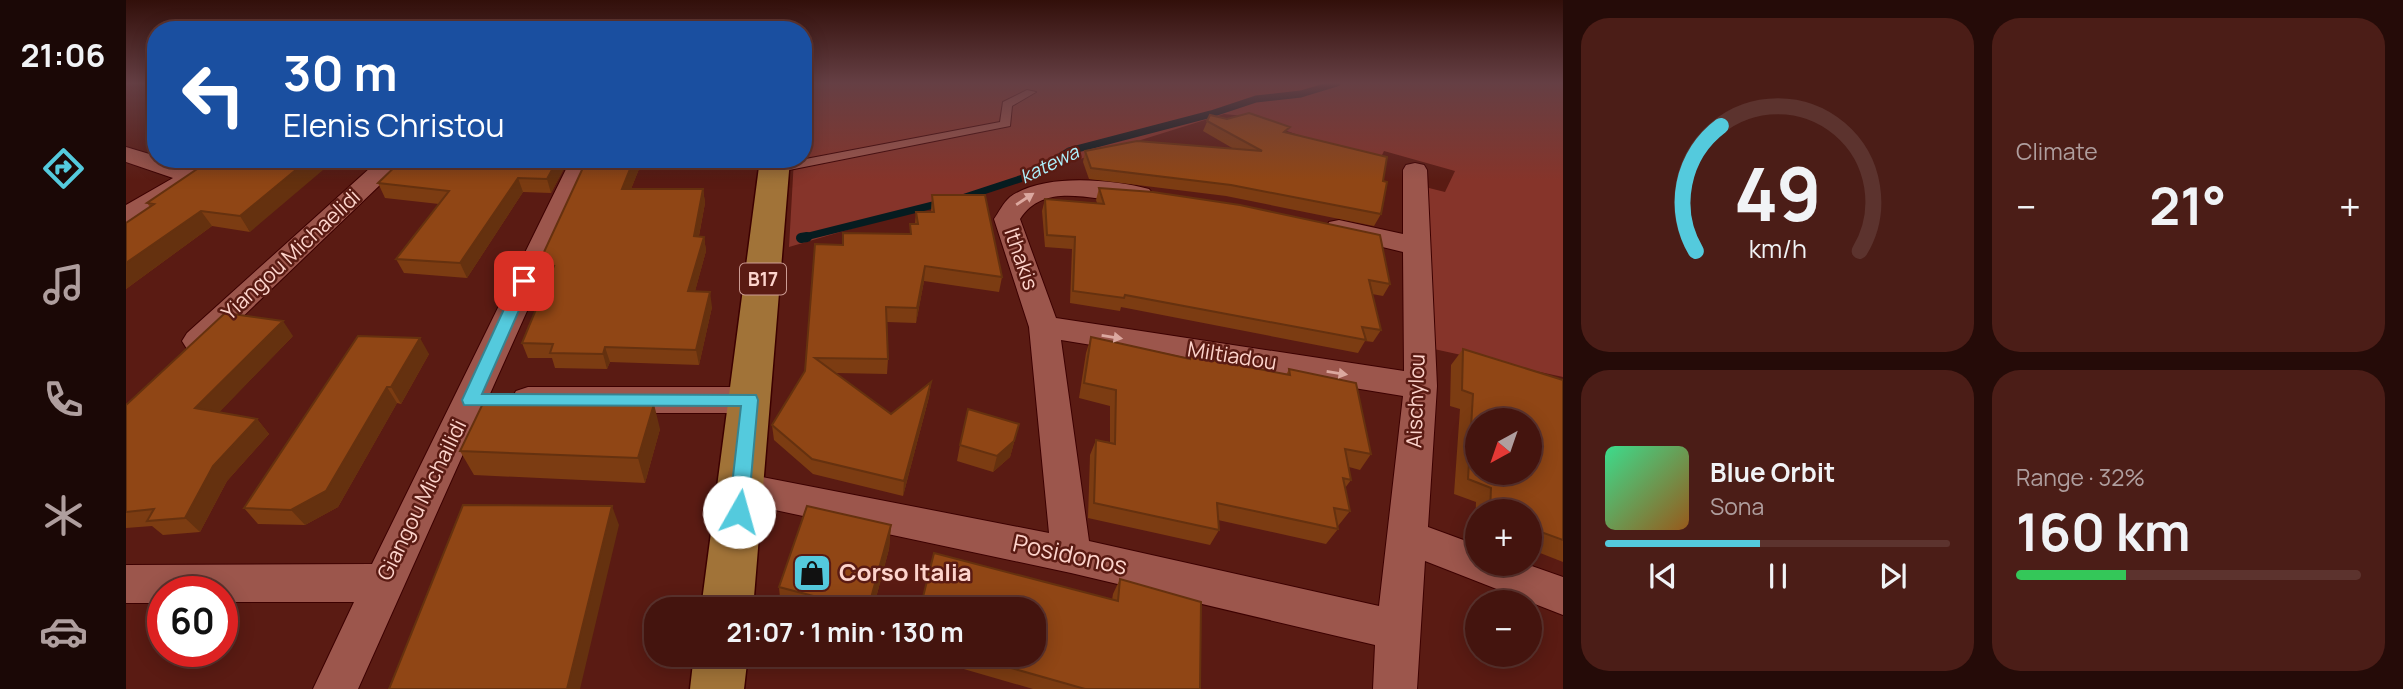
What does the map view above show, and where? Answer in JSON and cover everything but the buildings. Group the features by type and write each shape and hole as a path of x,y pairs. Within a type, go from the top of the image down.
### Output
{"main road":[{"name":"B17","path":"728,597 775,168"},
{"path":"717,689 720,667"}],"street":[{"path":"126,154 147,161"},
{"path":"168,168 192,176"},
{"path":"126,216 207,168"},
{"name":"Yiangou Michaelidi","path":"181,356 385,168"},
{"name":"Giangou Michailidi","path":"335,689 489,354 579,168"},
{"name":"Aischylou","path":"1395,689 1396,630 1408,537 1420,386 1415,170"},
{"name":"Ithakis","path":"1071,555 1044,327 1007,219 1017,203 1035,193 1063,189 1164,196"},
{"path":"1317,223 1416,246"},
{"name":"Miltiadou","path":"1044,327 1420,386"},
{"path":"470,400 750,400"},
{"name":"Posidonos","path":"742,488 1071,555 1396,630"},
{"path":"1408,537 1465,558"},
{"path":"1511,576 1563,596"},
{"path":"126,584 382,583"}],"lane":[{"path":"812,158 1006,124 1006,115"}],"shaded area":[{"path":"812,115 1220,115 936,204 789,247 793,168 812,168"},
{"path":"1236,115 1563,115 1563,377 1420,346 1421,186 1445,192 1455,171 1384,151 1378,163"}],"waterway":[{"name":"katewa","path":"962,198 1032,175 1069,151 1207,115"},
{"name":"katewa","path":"807,237 801,238 941,203"}],"place":[{"name":"Corso Italia","path":"812,573"}],"route":[{"path":"524,281 470,400 750,400 739,512"}]}
